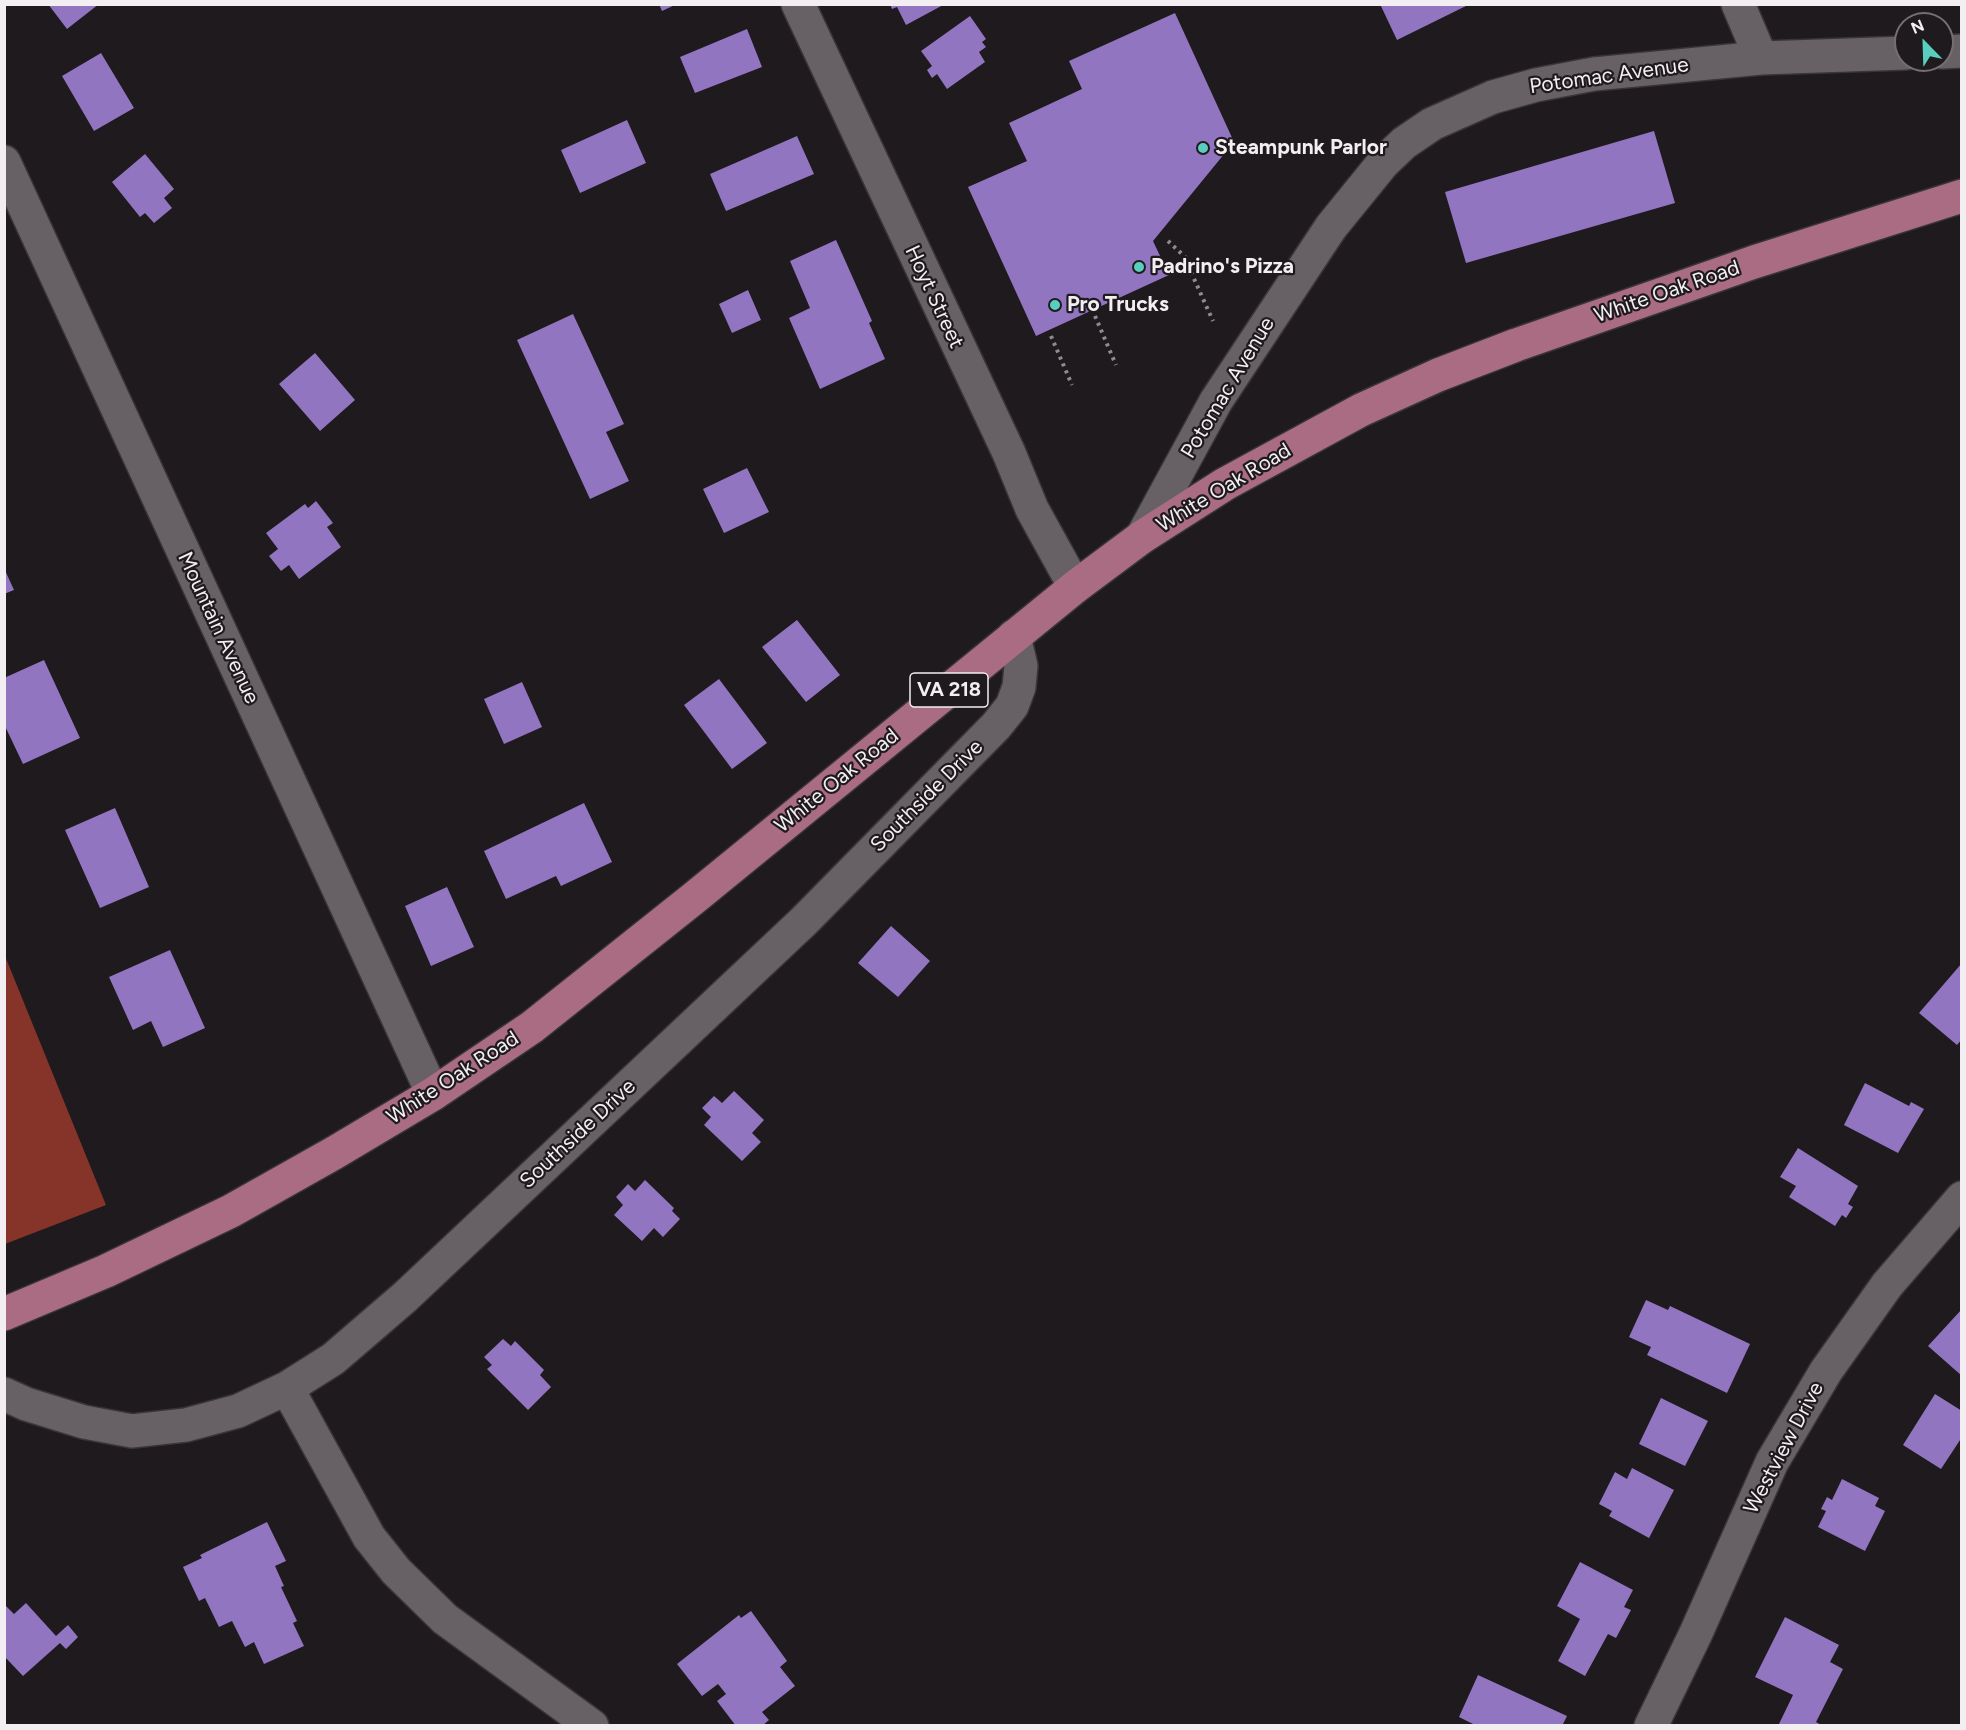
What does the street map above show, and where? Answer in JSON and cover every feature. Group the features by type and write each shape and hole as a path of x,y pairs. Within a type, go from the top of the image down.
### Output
{"main road":[{"name":"White Oak Road","path":"4,1314 106,1271 231,1211 434,1094 532,1027 1075,587 1142,537 1236,478 1361,410 1438,375 1516,345 1754,262 1962,196"}],"street":[{"name":"Hoyt Street","path":"798,4 1009,453 1032,508 1075,587"},
{"path":"1738,4 1761,58"},
{"name":"Potomac Avenue","path":"1142,537 1216,401 1291,285 1362,186 1404,143 1432,124 1493,97 1536,85 1594,74 1761,58 1894,53"},
{"name":"Mountain Avenue","path":"4,162 434,1094"},
{"name":"Southside Drive","path":"4,1394 26,1404 84,1422 132,1431 186,1425 238,1411 287,1388 333,1359 414,1289 804,921 996,726 1012,706 1019,687 1021,666 1014,636"},
{"name":"Westview Drive","path":"1651,1725 1696,1633 1772,1462 1826,1371 1887,1285 1962,1198"},
{"path":"287,1388 369,1537 396,1570 445,1619 592,1725"}],"path":[{"path":"1168,241 1198,269 1218,266"},
{"path":"1191,272 1213,321"},
{"path":"1095,316 1116,365"},
{"path":"1051,336 1072,385"}],"shaded area":[{"path":"5,956 106,1205 4,1244"}],"building":[{"path":"48,4 99,4 67,29"},
{"path":"659,4 677,4 662,11"},
{"path":"890,4 945,4 906,25 897,7 892,9"},
{"path":"1380,4 1470,4 1397,40"},
{"path":"1175,13 1234,142 1153,241 1169,275 1036,336 968,187 1027,161 1009,123 1082,89 1069,61"},
{"path":"970,16 986,39 982,42 986,47 979,52 985,62 947,89 937,74 932,78 927,70 932,66 921,51"},
{"path":"747,29 762,67 695,93 680,57"},
{"path":"101,53 134,108 94,131 62,76"},
{"path":"627,120 646,163 580,193 561,150"},
{"path":"1654,131 1675,203 1466,263 1445,192"},
{"path":"797,136 814,174 726,211 710,174"},
{"path":"145,154 174,189 164,198 172,208 154,223 145,213 140,217 112,182"},
{"path":"836,240 872,321 869,323 885,359 820,389 789,318 810,308 790,261"},
{"path":"748,290 761,320 732,333 719,304"},
{"path":"573,314 624,424 606,432 629,481 590,499 517,340"},
{"path":"315,353 355,400 320,431 279,384"},
{"path":"747,468 769,512 724,533 703,489"},
{"path":"316,501 333,523 327,527 341,547 299,579 289,565 281,571 269,556 278,549 266,533 305,504 308,508"},
{"path":"4,568 14,590 4,594"},
{"path":"797,620 840,675 806,702 762,647"},
{"path":"44,660 80,738 23,764 4,724 4,678"},
{"path":"719,679 767,743 732,769 684,705"},
{"path":"522,682 542,727 504,744 484,699"},
{"path":"584,803 612,862 561,886 556,876 506,899 484,851"},
{"path":"115,808 149,887 100,908 65,830"},
{"path":"447,887 474,947 431,966 405,906"},
{"path":"891,926 930,961 898,997 858,963"},
{"path":"170,950 205,1028 163,1047 151,1021 133,1030 109,977"},
{"path":"1962,963 1962,1039 1957,1045 1919,1013"},
{"path":"1865,1083 1909,1106 1911,1102 1924,1109 1898,1153 1844,1125"},
{"path":"734,1091 764,1120 752,1133 761,1142 742,1161 704,1125 711,1117 702,1108 714,1096 722,1103"},
{"path":"1798,1148 1858,1186 1848,1204 1853,1207 1846,1218 1842,1215 1835,1226 1789,1197 1796,1186 1780,1177"},
{"path":"645,1180 674,1208 672,1211 680,1219 663,1237 654,1228 642,1241 614,1215 623,1205 616,1197 628,1184 635,1191"},
{"path":"1646,1300 1668,1310 1670,1306 1750,1344 1727,1393 1647,1355 1651,1347 1629,1337"},
{"path":"1962,1309 1962,1376 1928,1346"},
{"path":"503,1339 511,1346 515,1341 544,1370 540,1375 551,1387 528,1410 487,1369 492,1365 484,1357"},
{"path":"1935,1394 1962,1411 1962,1437 1941,1469 1903,1445"},
{"path":"1661,1398 1708,1421 1685,1466 1639,1444"},
{"path":"1632,1468 1674,1490 1649,1538 1609,1516 1612,1511 1599,1504 1615,1472 1627,1479"},
{"path":"1842,1479 1879,1498 1875,1506 1885,1511 1865,1551 1818,1527 1826,1511 1821,1509 1827,1497 1832,1500"},
{"path":"267,1522 286,1561 275,1566 284,1586 281,1587 297,1621 293,1623 304,1646 264,1664 254,1642 245,1647 232,1621 219,1627 205,1598 199,1601 183,1567 202,1558 200,1555"},
{"path":"1580,1562 1633,1590 1624,1607 1631,1610 1616,1638 1608,1634 1585,1676 1558,1661 1580,1619 1557,1606"},
{"path":"26,1603 56,1636 68,1625 78,1637 66,1649 60,1643 23,1676 4,1656 4,1604 14,1614"},
{"path":"751,1611 787,1661 780,1667 795,1686 762,1712 769,1720 762,1726 736,1726 717,1701 726,1694 718,1684 702,1696 677,1664 739,1615 741,1618"},
{"path":"1785,1617 1839,1645 1830,1662 1843,1669 1816,1722 1823,1726 1778,1726 1793,1695 1755,1677"},
{"path":"1478,1675 1567,1716 1562,1726 1477,1726 1459,1717"}],"place":[{"name":"Steampunk Parlor","path":"1203,148"},
{"name":"Padrino's Pizza","path":"1139,267"},
{"name":"Pro Trucks","path":"1055,305"}]}
